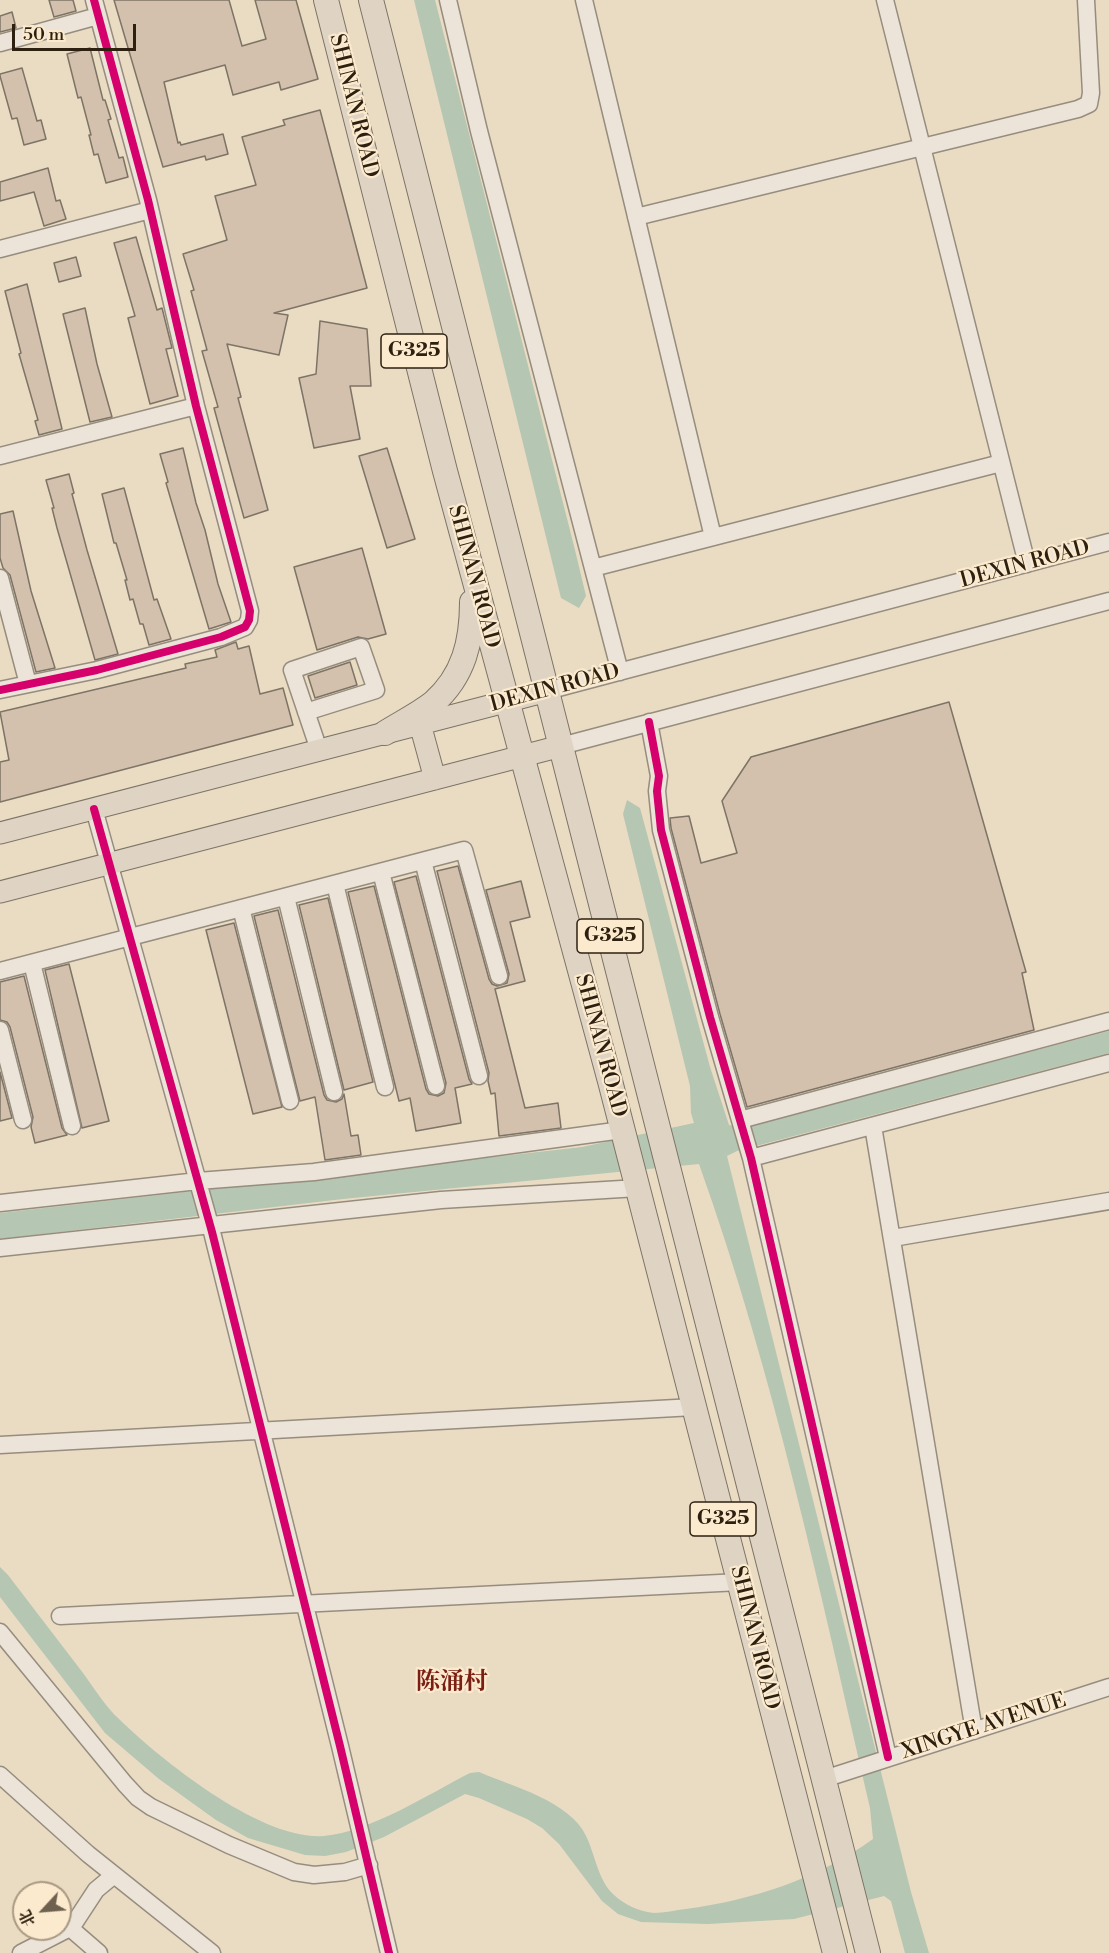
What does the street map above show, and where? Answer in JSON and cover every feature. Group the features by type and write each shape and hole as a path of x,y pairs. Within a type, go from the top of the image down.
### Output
{"highway":[{"name":"SHINAN ROAD","path":"326,0 445,471 623,1132 835,1953"},
{"name":"SHINAN ROAD","path":"371,0 659,1126 867,1953"},
{"path":"385,733 433,703 457,677 467,651 472,627 471,569"}],"main road":[{"name":"DEXIN ROAD","path":"0,833 547,691"},
{"path":"420,724 435,779"},
{"path":"0,892 561,746"}],"street":[{"path":"448,0 479,131 620,672"},
{"path":"584,0 712,537"},
{"path":"885,0 1027,564"},
{"path":"636,217 1078,109 1089,104 1091,93 1086,0"},
{"path":"0,42 96,8 150,210 195,406 250,611 249,621 245,627 221,637 97,670 0,690"},
{"path":"0,249 150,210"},
{"path":"0,456 195,406"},
{"path":"593,568 1001,462"},
{"name":"DEXIN ROAD","path":"547,691 1109,542"},
{"path":"0,578 28,684"},
{"path":"561,746 882,663 1109,601"},
{"path":"306,712 376,690 361,647 292,670 306,712 319,750"},
{"path":"649,722 659,776 657,791 660,830 710,1017 750,1154 885,1759"},
{"path":"94,808 209,1222 305,1604 389,1953"},
{"path":"0,972 464,850 500,976"},
{"path":"423,861 479,1076"},
{"path":"381,872 436,1086"},
{"path":"335,884 385,1087"},
{"path":"286,897 334,1092"},
{"path":"241,909 290,1101"},
{"path":"32,963 72,1126"},
{"path":"741,1123 1109,1021"},
{"path":"0,1030 23,1120"},
{"path":"750,1154 873,1126 1109,1063"},
{"path":"873,1126 974,1731"},
{"path":"0,1203 314,1172 623,1132"},
{"path":"0,1248 209,1222 636,1184"},
{"path":"892,1238 1109,1201"},
{"path":"0,1445 694,1407"},
{"path":"60,1616 740,1582"},
{"path":"0,1632 125,1784 138,1798 151,1807 229,1845 294,1872 314,1875 345,1872 367,1860"},
{"name":"XINGYE AVENUE","path":"824,1779 1109,1687"},
{"path":"0,1774 88,1854 212,1953"},
{"path":"72,1924 96,1890 114,1875"},
{"path":"72,1930 99,1953"},
{"path":"21,1953 43,1941"}],"shaded area":[{"path":"414,0 435,0 586,596 579,608 561,598"},
{"path":"627,800 640,808 710,1067 729,1125 741,1128 1109,1031 1109,1053 737,1151 727,1156 911,1892 929,1953 905,1953 891,1901 884,1896 794,1919 708,1924 641,1922 618,1914 602,1901 559,1844 542,1828 527,1819 465,1794 384,1837 346,1852 325,1856 305,1855 248,1838 216,1820 159,1779 105,1733 0,1597 0,1567 109,1708 160,1756 214,1795 243,1812 272,1826 299,1834 324,1836 360,1827 399,1811 470,1773 479,1772 539,1796 568,1814 586,1836 600,1874 608,1888 617,1898 627,1904 654,1913 711,1905 784,1886 830,1866 873,1839 870,1808 794,1483 750,1323 699,1164 343,1199 0,1239 0,1213 582,1147 694,1123 691,1113 690,1086 623,814"}],"building":[{"path":"49,0 73,0 76,11 54,17"},
{"path":"114,0 229,0 242,46 266,39 255,0 296,0 318,79 281,90 279,82 233,95 225,65 164,82 178,143 180,142 181,145 223,134 228,154 206,160 205,156 163,167"},
{"path":"12,12 16,28 0,32 0,16"},
{"path":"90,48 103,100 105,100 111,119 108,120 119,158 123,157 128,177 106,183 98,154 94,155 81,97 78,98 67,54"},
{"path":"22,68 37,121 41,120 46,139 24,145 17,118 12,119 0,76 0,74"},
{"path":"320,110 367,288 274,313 288,315 279,355 227,344 241,397 238,398 268,510 244,518 214,408 218,407 202,351 207,350 191,291 194,290 183,254 227,240 215,196 256,185 242,137 285,125 283,120"},
{"path":"48,168 56,201 60,200 66,219 44,226 34,192 0,201 0,182"},
{"path":"136,237 157,310 162,308 172,348 166,349 178,396 150,404 128,318 135,316 114,243"},
{"path":"76,257 81,276 59,282 54,263"},
{"path":"27,284 62,429 39,435 35,421 38,420 19,354 21,353 5,291"},
{"path":"85,308 97,364 112,417 90,422 63,314"},
{"path":"320,321 367,329 371,386 350,386 360,439 314,448 299,378 316,374"},
{"path":"183,448 218,584 231,622 209,629 166,483 168,482 160,454"},
{"path":"387,448 415,539 387,548 359,456"},
{"path":"69,474 87,550 118,654 95,660 57,528 46,480"},
{"path":"124,488 154,600 157,599 171,639 149,645 133,599 130,600 125,580 127,580 116,543 114,543 102,494"},
{"path":"13,511 31,591 55,668 36,672 10,575 3,568 0,558 0,514"},
{"path":"362,548 386,634 368,639 358,637 317,650 294,567"},
{"path":"236,642 238,649 249,646 260,694 283,688 293,725 0,802 0,762 9,760 0,712 186,668 185,664 217,657 215,650"},
{"path":"350,662 357,685 315,698 308,676"},
{"path":"949,702 1026,972 1022,973 1034,1030 747,1107 720,1014 670,818 689,816 701,863 737,853 722,801 751,757"},
{"path":"458,866 489,979 497,986 507,983 509,974 486,890 521,881 530,917 510,922 525,981 495,989 525,1108 558,1103 561,1128 499,1136 495,1093 491,1094 489,1073 437,871"},
{"path":"416,876 472,1084 455,1088 461,1123 416,1131 410,1098 399,1101 348,892 374,886 426,1089 429,1094 438,1096 444,1093 446,1083 394,882"},
{"path":"328,898 373,1082 344,1090 299,905"},
{"path":"278,910 324,1095 327,1100 336,1102 342,1099 344,1094 351,1136 358,1135 361,1155 325,1160 315,1097 300,1101 254,916"},
{"path":"234,923 282,1107 253,1114 206,930"},
{"path":"69,964 109,1121 82,1128 45,970"},
{"path":"24,976 62,1128 67,1135 35,1143 31,1127 33,1117 10,1027 7,1022 0,1020 0,982"},
{"path":"0,1072 12,1118 0,1121"}],"cycle path":[{"path":"0,690 97,670 221,637 245,627 249,620 250,611 196,406 148,200 94,0"},
{"path":"649,722 659,776 657,791 661,830 710,1017 751,1158 888,1757"},
{"path":"94,809 212,1232 389,1953"}],"district":[{"name":"陈涌村","path":"452,1683"}]}
